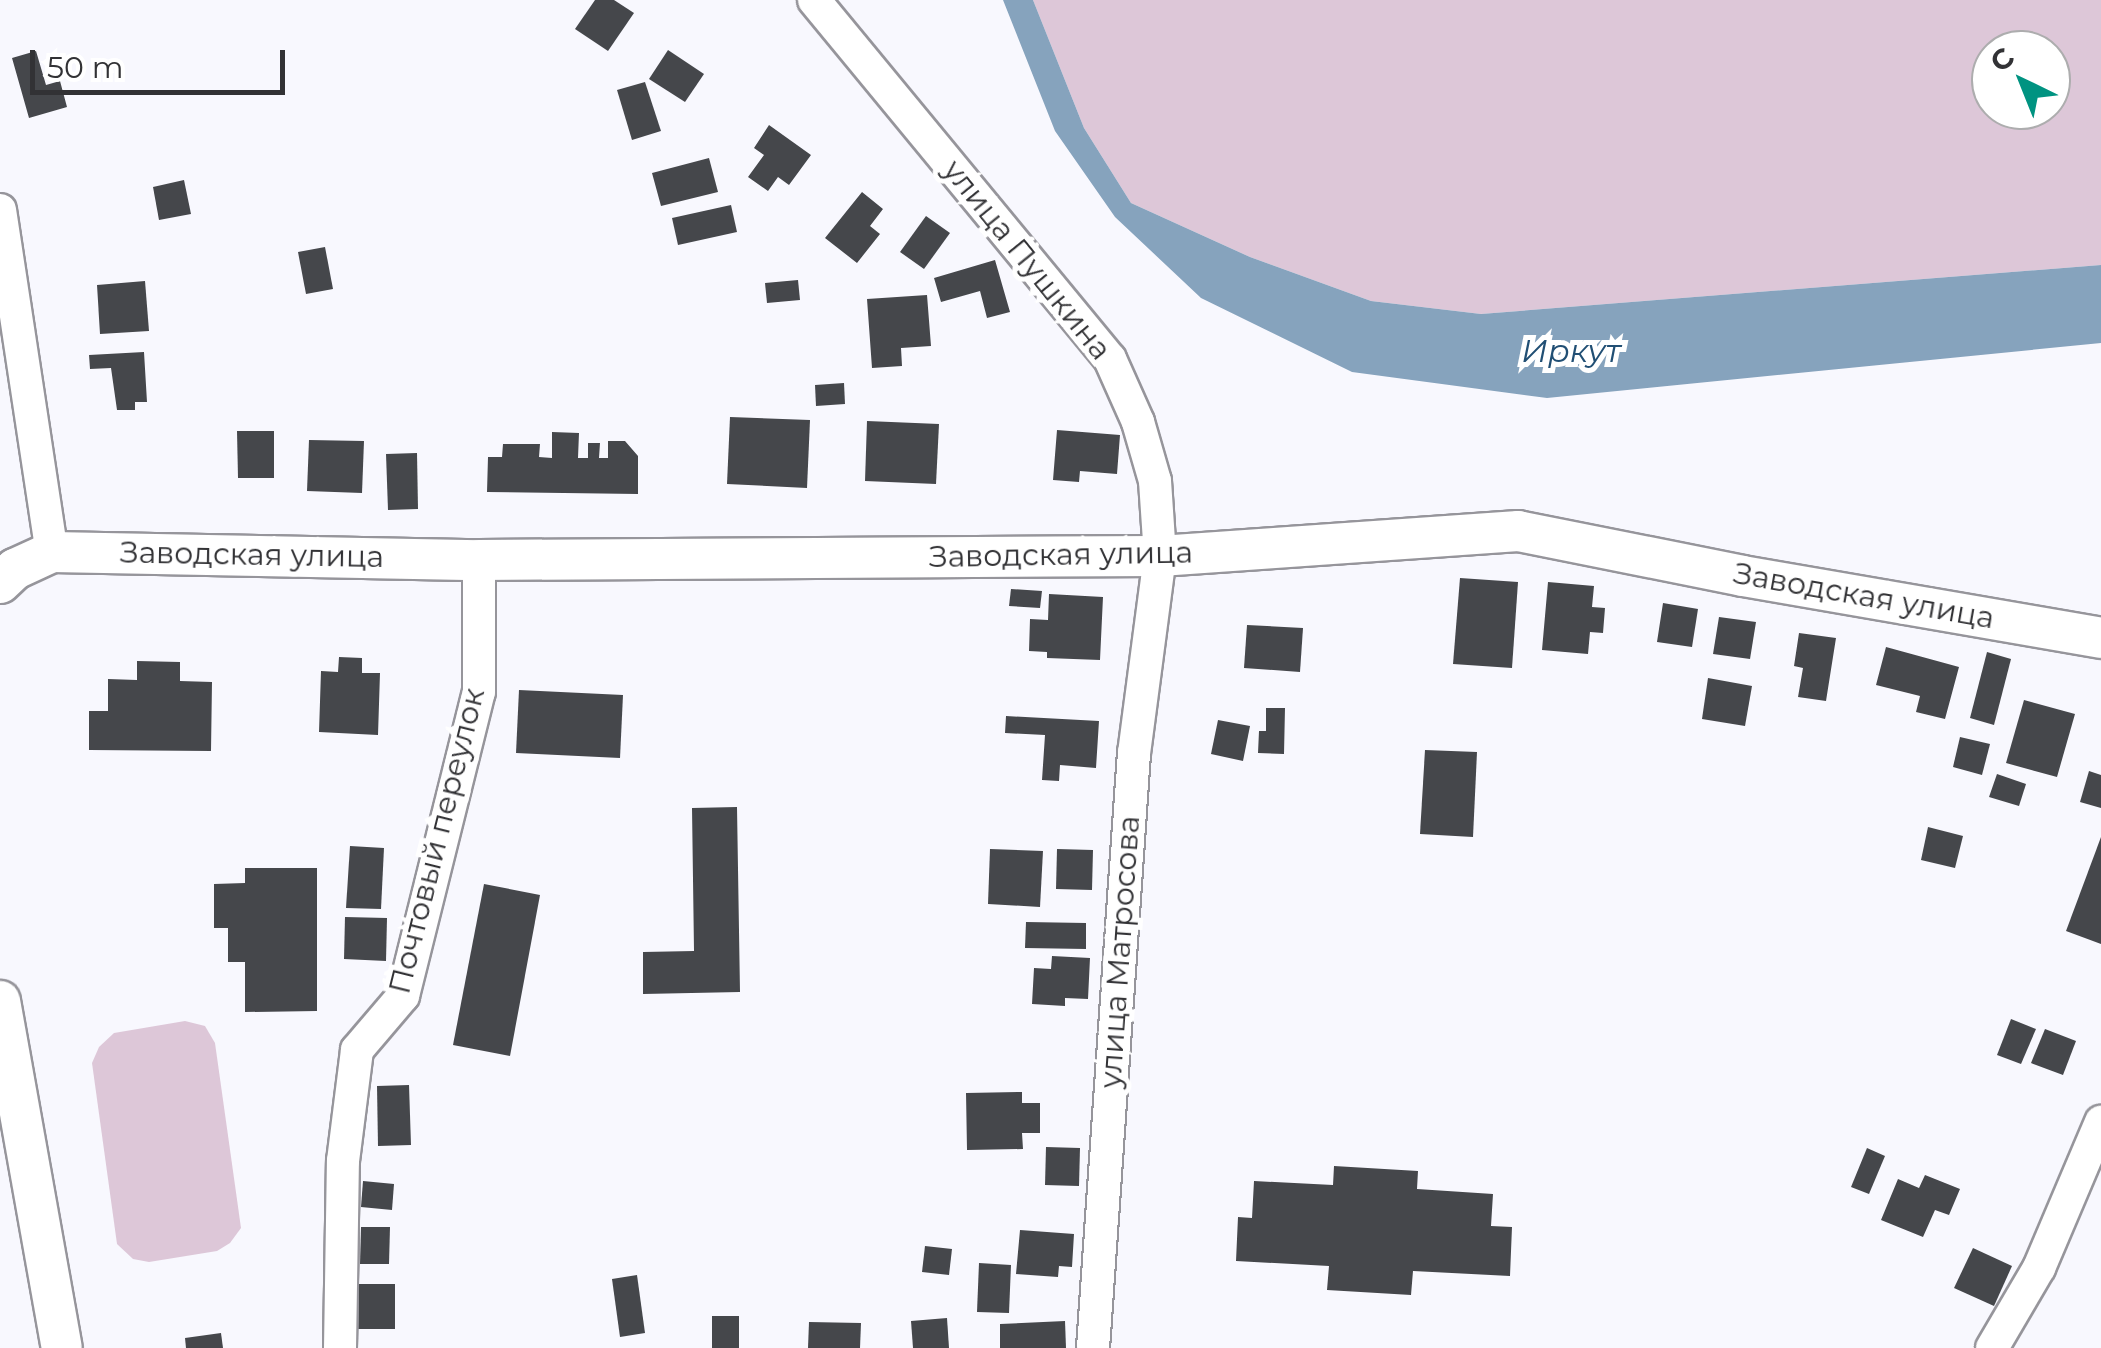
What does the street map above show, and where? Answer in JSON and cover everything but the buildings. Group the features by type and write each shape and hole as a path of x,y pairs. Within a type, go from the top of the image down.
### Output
{"street":[{"name":"улица Пушкина","path":"814,0 1110,359 1138,422 1155,481 1160,556"},
{"path":"0,210 52,552"},
{"name":"Заводская улица","path":"8,576 52,552 479,560 1160,556 1518,530 1743,576 2101,638"},
{"name":"улица Матросова","path":"1092,1348 1134,753 1160,556"},
{"name":"Почтовый переулок","path":"340,1348 343,1162 357,1050 403,996 479,692 479,560"},
{"path":"0,1000 62,1348"},
{"path":"1992,1348 2038,1268 2101,1122"}],"shaded area":[{"path":"1033,0 2101,0 2101,265 1481,314 1371,301 1250,257 1131,203 1084,128"},
{"path":"185,1021 205,1026 215,1043 241,1228 230,1243 217,1251 149,1262 133,1259 117,1244 92,1063 99,1047 114,1033"}],"water":[{"name":"Иркут","path":"1003,0 1033,0 1084,128 1131,203 1250,257 1371,301 1481,314 2101,265 2101,343 1547,398 1352,372 1201,298 1115,217 1055,131"}]}
